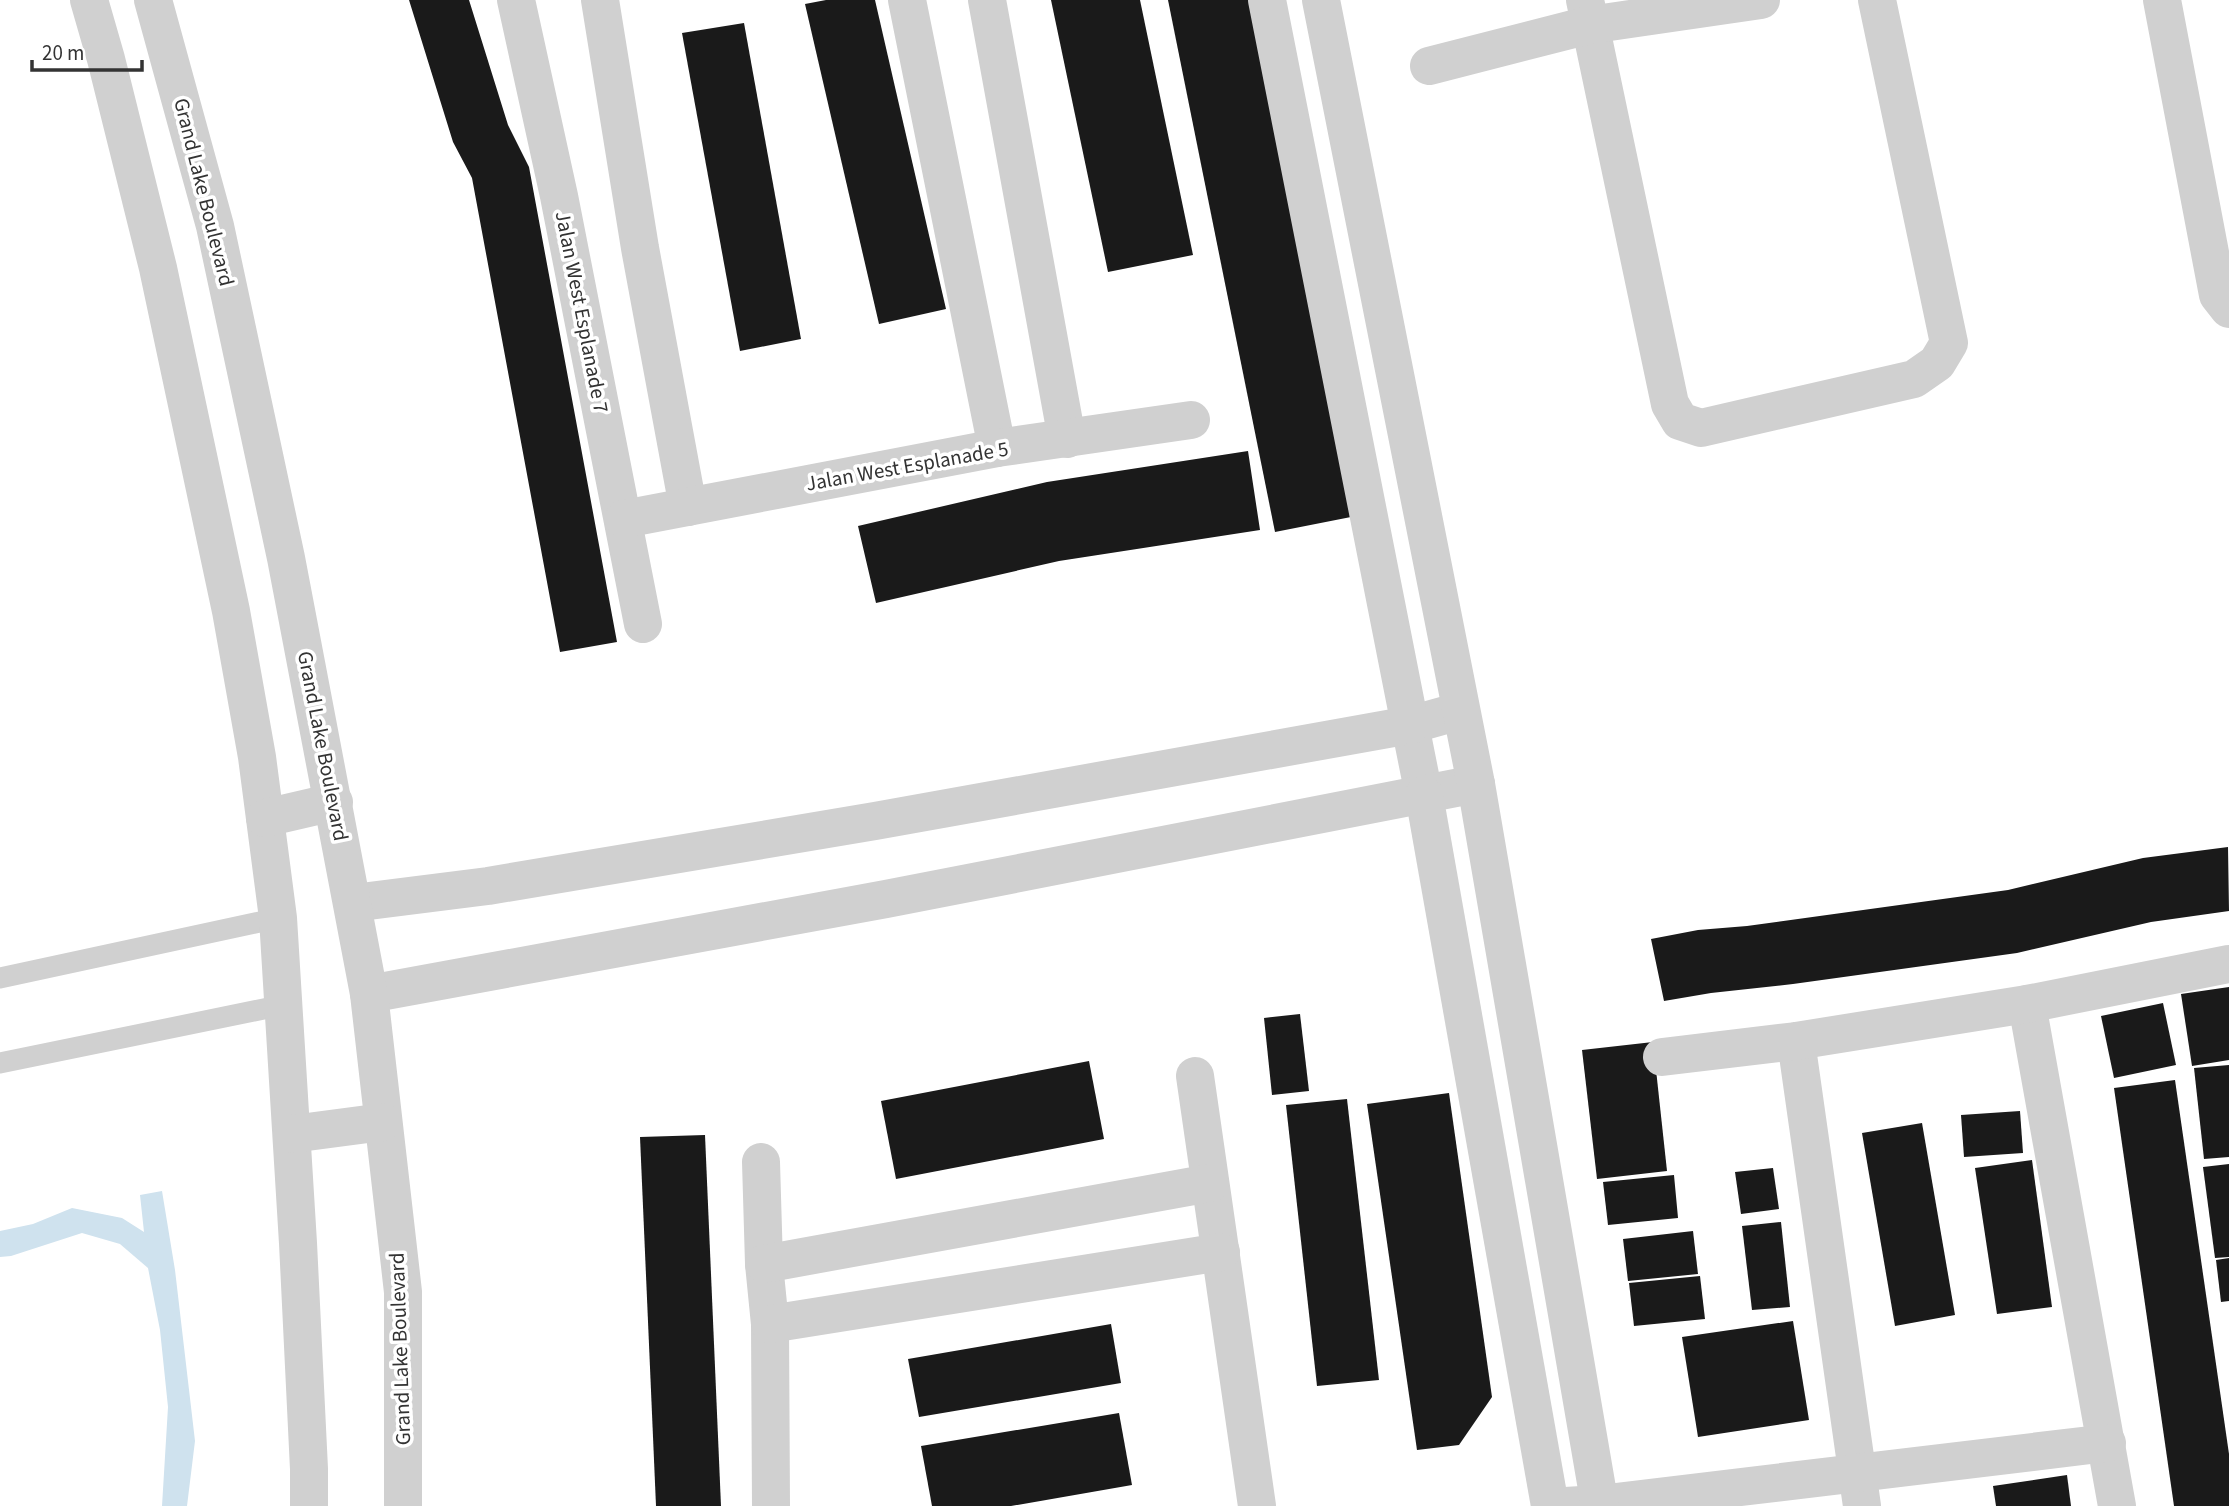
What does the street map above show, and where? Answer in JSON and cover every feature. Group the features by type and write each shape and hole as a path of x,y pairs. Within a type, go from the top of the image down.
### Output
{"street":[{"path":"89,0 161,281 230,611 257,757 278,918 292,1134 309,1506"},
{"name":"Grand Lake Boulevard","path":"153,0 215,226 286,558 369,994 403,1292 403,1506"},
{"name":"Jalan West Esplanade 7","path":"516,0 559,196 643,624"},
{"path":"600,0 640,248 688,507"},
{"path":"907,0 997,448"},
{"path":"987,0 1067,439"},
{"path":"1267,0 1424,795 1550,1506"},
{"path":"1321,0 1476,784 1588,1505 1859,1490 2107,1443"},
{"path":"1429,66 1587,13 1761,0"},
{"path":"1587,13 1670,404 1680,421 1701,428 1914,379 1937,363 1949,342 1877,0"},
{"path":"2162,0 2218,295 2229,309"},
{"name":"Jalan West Esplanade 5","path":"624,519 997,448 1191,420"},
{"path":"353,903 488,886 876,821 1409,725 1460,711"},
{"path":"369,994 886,900 1476,784"},
{"path":"265,818 334,802"},
{"path":"1661,1057 1796,1041 2027,1004 2229,964"},
{"path":"2027,1004 2117,1506"},
{"path":"1796,1041 1859,1490"},
{"path":"1195,1076 1257,1506"},
{"path":"292,1134 383,1122"},
{"path":"761,1162 769,1324 771,1506"},
{"path":"764,1264 1210,1183"},
{"path":"769,1324 1221,1252"}],"lane":[{"path":"0,978 278,918"},
{"path":"0,1063 284,1005"}],"water":[{"path":"162,1191 175,1270 195,1441 187,1506 162,1506 168,1407 160,1330 148,1268 120,1244 82,1233 11,1256 0,1257 0,1231 33,1224 72,1208 122,1218 144,1232 140,1195"}],"building":[{"path":"409,0 469,0 508,125 529,167 617,642 560,652 472,178 453,142"},
{"path":"826,0 875,0 946,309 879,324 805,4"},
{"path":"1051,0 1140,0 1193,255 1108,272"},
{"path":"1168,0 1252,0 1356,516 1275,532"},
{"path":"744,23 801,339 740,351 682,33"},
{"path":"1248,451 1260,530 1059,561 876,603 858,526 1047,482"},
{"path":"2228,847 2229,911 2151,922 2017,953 1664,1001 1651,939 1698,930 1747,926 2008,890 2143,858"},
{"path":"2229,987 2229,1060 2192,1066 2181,994"},
{"path":"2163,1003 2176,1065 2114,1078 2101,1016"},
{"path":"1300,1014 1309,1091 1272,1095 1264,1018"},
{"path":"1653,1042 1667,1171 1597,1179 1582,1050"},
{"path":"1089,1061 1104,1139 896,1179 881,1101"},
{"path":"2229,1065 2229,1157 2204,1159 2194,1068"},
{"path":"2175,1080 2229,1454 2229,1506 2174,1506 2114,1088"},
{"path":"1449,1093 1492,1397 1459,1445 1417,1450 1367,1104"},
{"path":"1347,1099 1379,1380 1317,1386 1286,1105"},
{"path":"2020,1111 2023,1153 1964,1157 1961,1115"},
{"path":"1922,1123 1955,1315 1895,1326 1862,1133"},
{"path":"705,1135 721,1506 656,1506 640,1137"},
{"path":"2032,1160 2052,1307 1997,1314 1975,1168"},
{"path":"2229,1164 2229,1257 2215,1258 2203,1167"},
{"path":"1773,1168 1779,1209 1741,1214 1735,1172"},
{"path":"1674,1175 1678,1218 1608,1225 1603,1182"},
{"path":"1781,1222 1790,1307 1752,1310 1742,1226"},
{"path":"1693,1231 1698,1274 1628,1281 1623,1239"},
{"path":"2229,1258 2229,1301 2221,1302 2216,1260"},
{"path":"1700,1276 1705,1319 1634,1326 1629,1283"},
{"path":"1793,1321 1809,1420 1698,1437 1682,1337"},
{"path":"1111,1324 1121,1383 919,1417 908,1359"},
{"path":"1119,1413 1132,1485 1011,1506 932,1506 921,1446"},
{"path":"2067,1475 2071,1506 1996,1506 1993,1486"}]}
